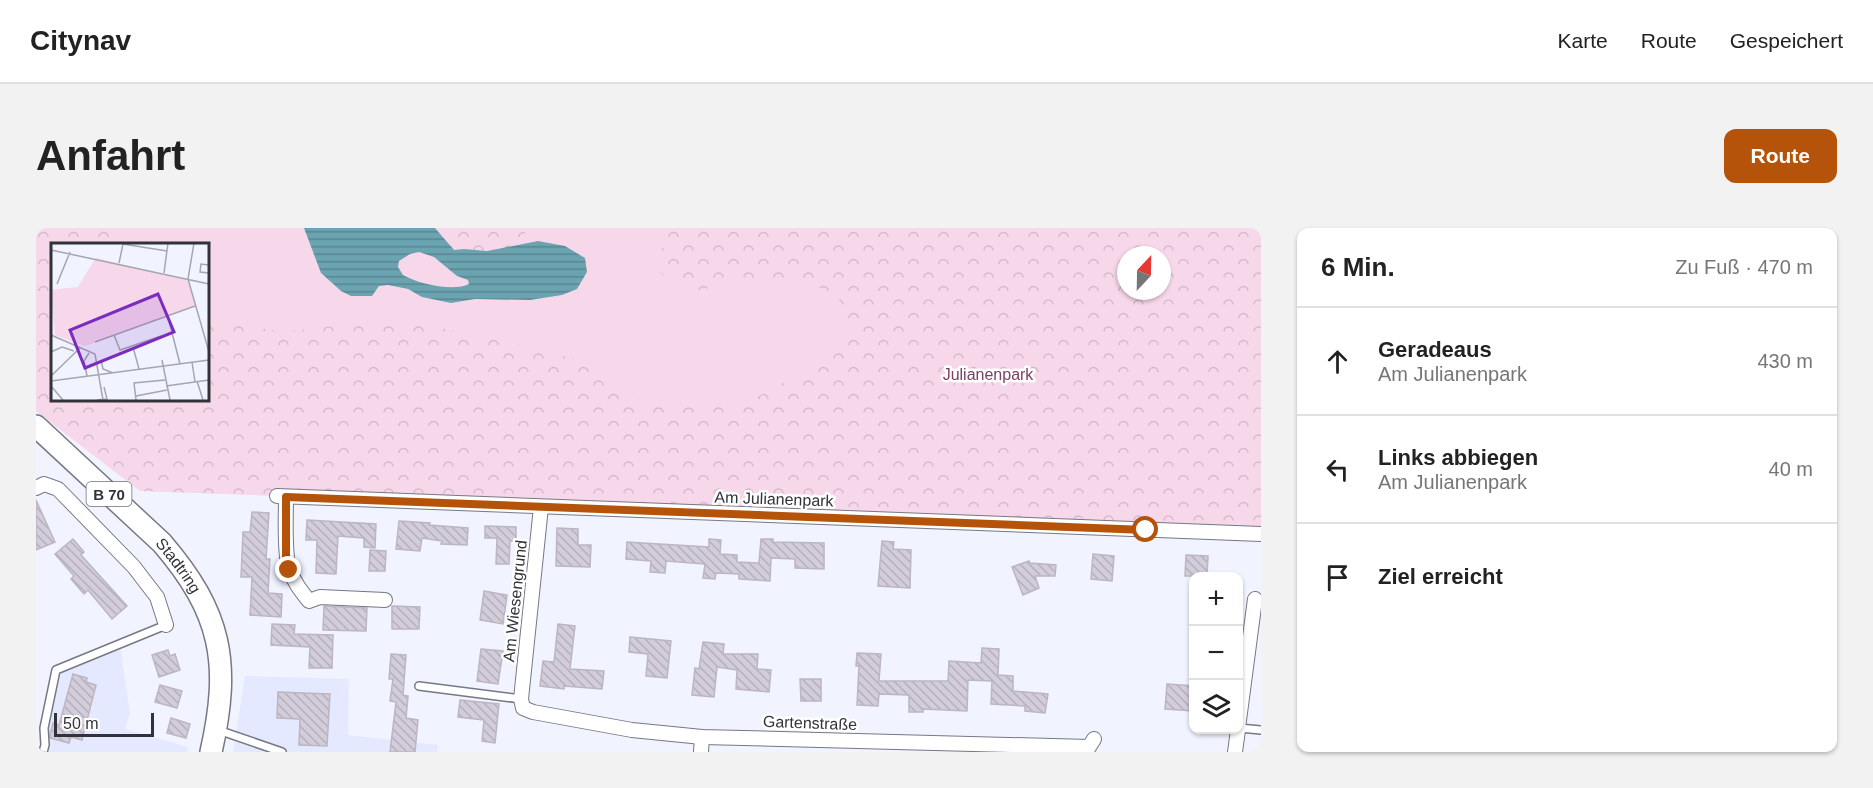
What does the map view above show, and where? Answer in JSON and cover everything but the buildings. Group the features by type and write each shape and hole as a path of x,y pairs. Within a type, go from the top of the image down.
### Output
{"main road":[{"name":"Stadtring","path":"36,426 162,543 192,582 217,636 222,678 211,752"}],"street":[{"path":"36,488 44,484 58,489 115,547 157,597 166,624"},
{"name":"Am Julianenpark","path":"385,600 320,597 309,601 289,570 281,496 1261,534"},
{"name":"Am Wiesengrund","path":"522,704 541,507"},
{"path":"1243,690 1255,599"},
{"name":"Gartenstraße","path":"522,704 533,712 632,730 702,737 1089,747 1094,739"},
{"path":"1235,752 1237,734"},
{"path":"701,752 702,737"}],"lane":[{"path":"43,752 44,728 56,670 166,624"},
{"path":"419,686 522,704"},
{"path":"1243,728 1261,730"},
{"path":"216,729 262,749 282,752"}],"shaded area":[{"path":"120,645 130,713 125,729 188,747 187,752 44,752 44,728 57,670"},
{"path":"245,676 349,679 348,735 438,745 437,752 233,752"}],"green space":[{"name":"Julianenpark","path":"36,228 1261,228 1261,530 140,491 36,411"},
{"name":"Julianenpark","path":"36,228 111,228 123,243 51,243 51,400 208,400 208,313 228,323 283,332 377,321 440,328 501,340 597,364 636,398 663,404 748,402 837,353 848,340 846,316 837,295 812,285 766,278 694,291 669,281 655,268 670,228 1261,228 1261,530 140,491 36,411"},
{"path":"435,228 528,228 517,245 487,251 454,250"}],"water":[{"path":"304,228 435,228 454,250 487,251 538,241 565,246 585,258 587,272 577,289 562,295 530,300 475,299 451,303 422,297 408,289 388,285 379,286 372,296 351,296 341,291 321,273","holes":["419,252 434,257 457,276 468,280 469,284 454,287 427,284 403,275 398,267 399,261 410,254"]}],"route":[{"path":"289,570 286,558 286,497 1146,530"}]}
